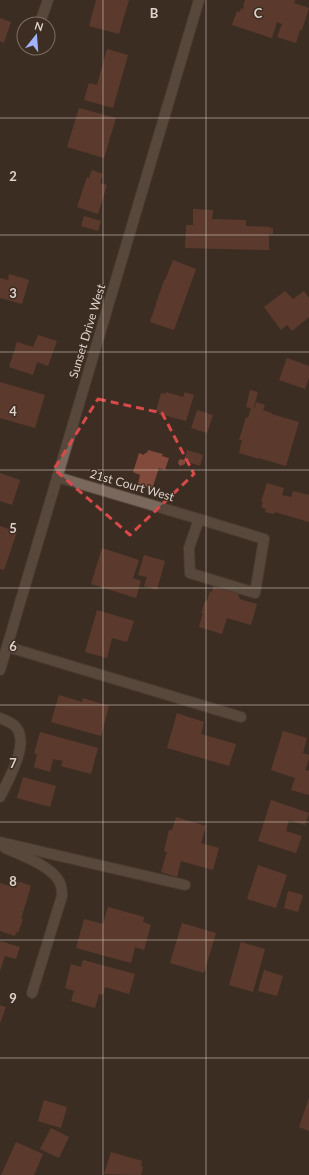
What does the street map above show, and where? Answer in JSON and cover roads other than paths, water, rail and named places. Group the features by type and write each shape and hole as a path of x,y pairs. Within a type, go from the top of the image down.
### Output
{"street":[{"path":"42,16 48,0"},
{"name":"Sunset Drive West","path":"0,670 199,0"},
{"name":"21st Court West","path":"57,477 199,519 264,539 255,593 190,573 188,548 199,519"},
{"path":"8,646 241,717"},
{"path":"0,718 15,726 19,735 20,743 17,761 0,797"},
{"path":"0,844 185,885"},
{"path":"0,844 41,865 56,876 62,889 62,896 32,993"}]}
